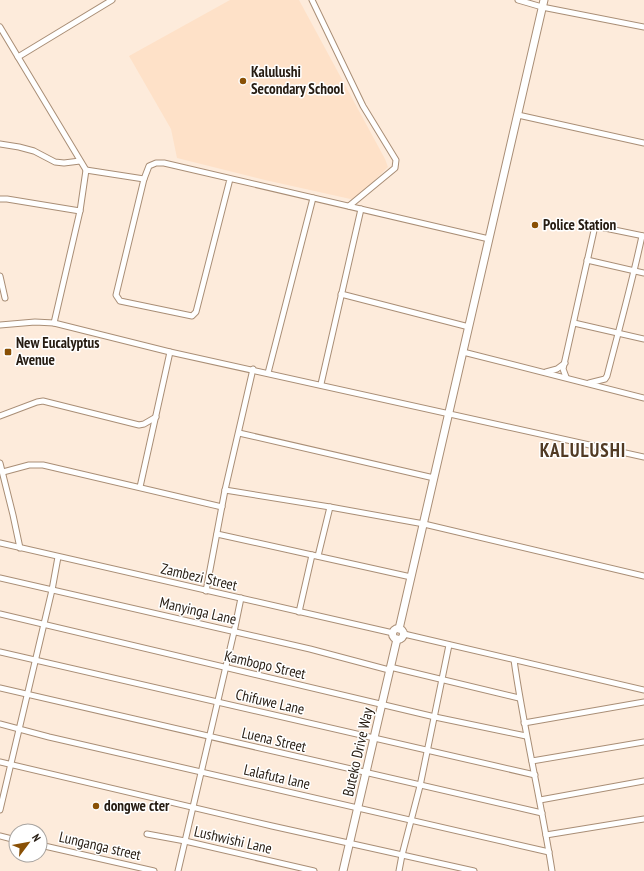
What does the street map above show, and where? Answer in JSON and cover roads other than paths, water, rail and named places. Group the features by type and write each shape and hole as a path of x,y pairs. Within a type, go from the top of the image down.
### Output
{"street":[{"path":"18,56 112,0"},
{"path":"312,0 363,106 396,160 395,168 349,206"},
{"path":"518,0 543,3 644,27"},
{"path":"543,3 411,577 402,632 400,639 397,640 394,638 393,633 394,630 402,632 449,645 644,690"},
{"path":"0,27 86,170 80,211 54,323"},
{"path":"518,115 644,143"},
{"path":"0,144 34,151 55,162 64,163 80,161"},
{"path":"230,179 196,312 192,316 120,301 116,295 144,179 149,166 159,163 230,179 313,198 349,206 489,239"},
{"path":"86,170 144,179"},
{"path":"268,373 313,198"},
{"path":"0,199 80,211"},
{"path":"321,384 361,209"},
{"path":"566,378 563,369 564,363 595,226 643,236 606,378 593,383 588,383"},
{"path":"587,260 644,273"},
{"path":"0,276 5,298"},
{"path":"341,294 469,327"},
{"path":"0,325 35,322 54,323 170,352 321,384 644,457"},
{"path":"574,323 644,339"},
{"path":"140,487 170,352"},
{"path":"463,352 644,398"},
{"path":"544,373 557,369 564,363"},
{"path":"206,591 225,490 253,369"},
{"path":"0,416 43,401 138,425 144,424 156,417"},
{"path":"239,433 434,478"},
{"path":"0,463 20,548"},
{"path":"3,472 29,465 43,465 140,487 222,508"},
{"path":"225,490 424,524 644,576"},
{"path":"318,556 330,507"},
{"path":"217,534 411,577"},
{"name":"Zambezi Street","path":"0,543 393,633"},
{"path":"299,612 312,555"},
{"path":"0,810 1,799 36,660 58,557"},
{"name":"Manyinga Lane","path":"0,578 519,698"},
{"path":"178,871 241,598"},
{"name":"Kambopo Street","path":"0,614 435,717 526,736"},
{"name":"Buteko Drive Way","path":"343,871 359,808 373,738 397,640"},
{"path":"399,871 420,786 449,645"},
{"name":"Chifuwe Lane","path":"0,652 534,775"},
{"path":"514,660 519,698 540,800 552,871"},
{"name":"Luena Street","path":"0,688 366,774 542,813"},
{"path":"524,723 644,702"},
{"name":"Lalafuta lane","path":"0,724 50,737 549,852"},
{"path":"532,761 644,742"},
{"path":"0,762 474,871"},
{"path":"540,800 644,781"},
{"path":"546,835 644,818"},
{"name":"Lushwishi Lane","path":"146,834 185,841 314,871"},
{"name":"Lunganga street","path":"48,847 154,871"}],"place":[{"name":"Kalulushi Secondary School","path":"243,81"},
{"name":"Police Station","path":"535,225"},
{"name":"New Eucalyptus Avenue","path":"8,352"},
{"name":"dongwe cter","path":"96,806"}],"district":[{"name":"KALULUSHI","path":"583,450"}]}
